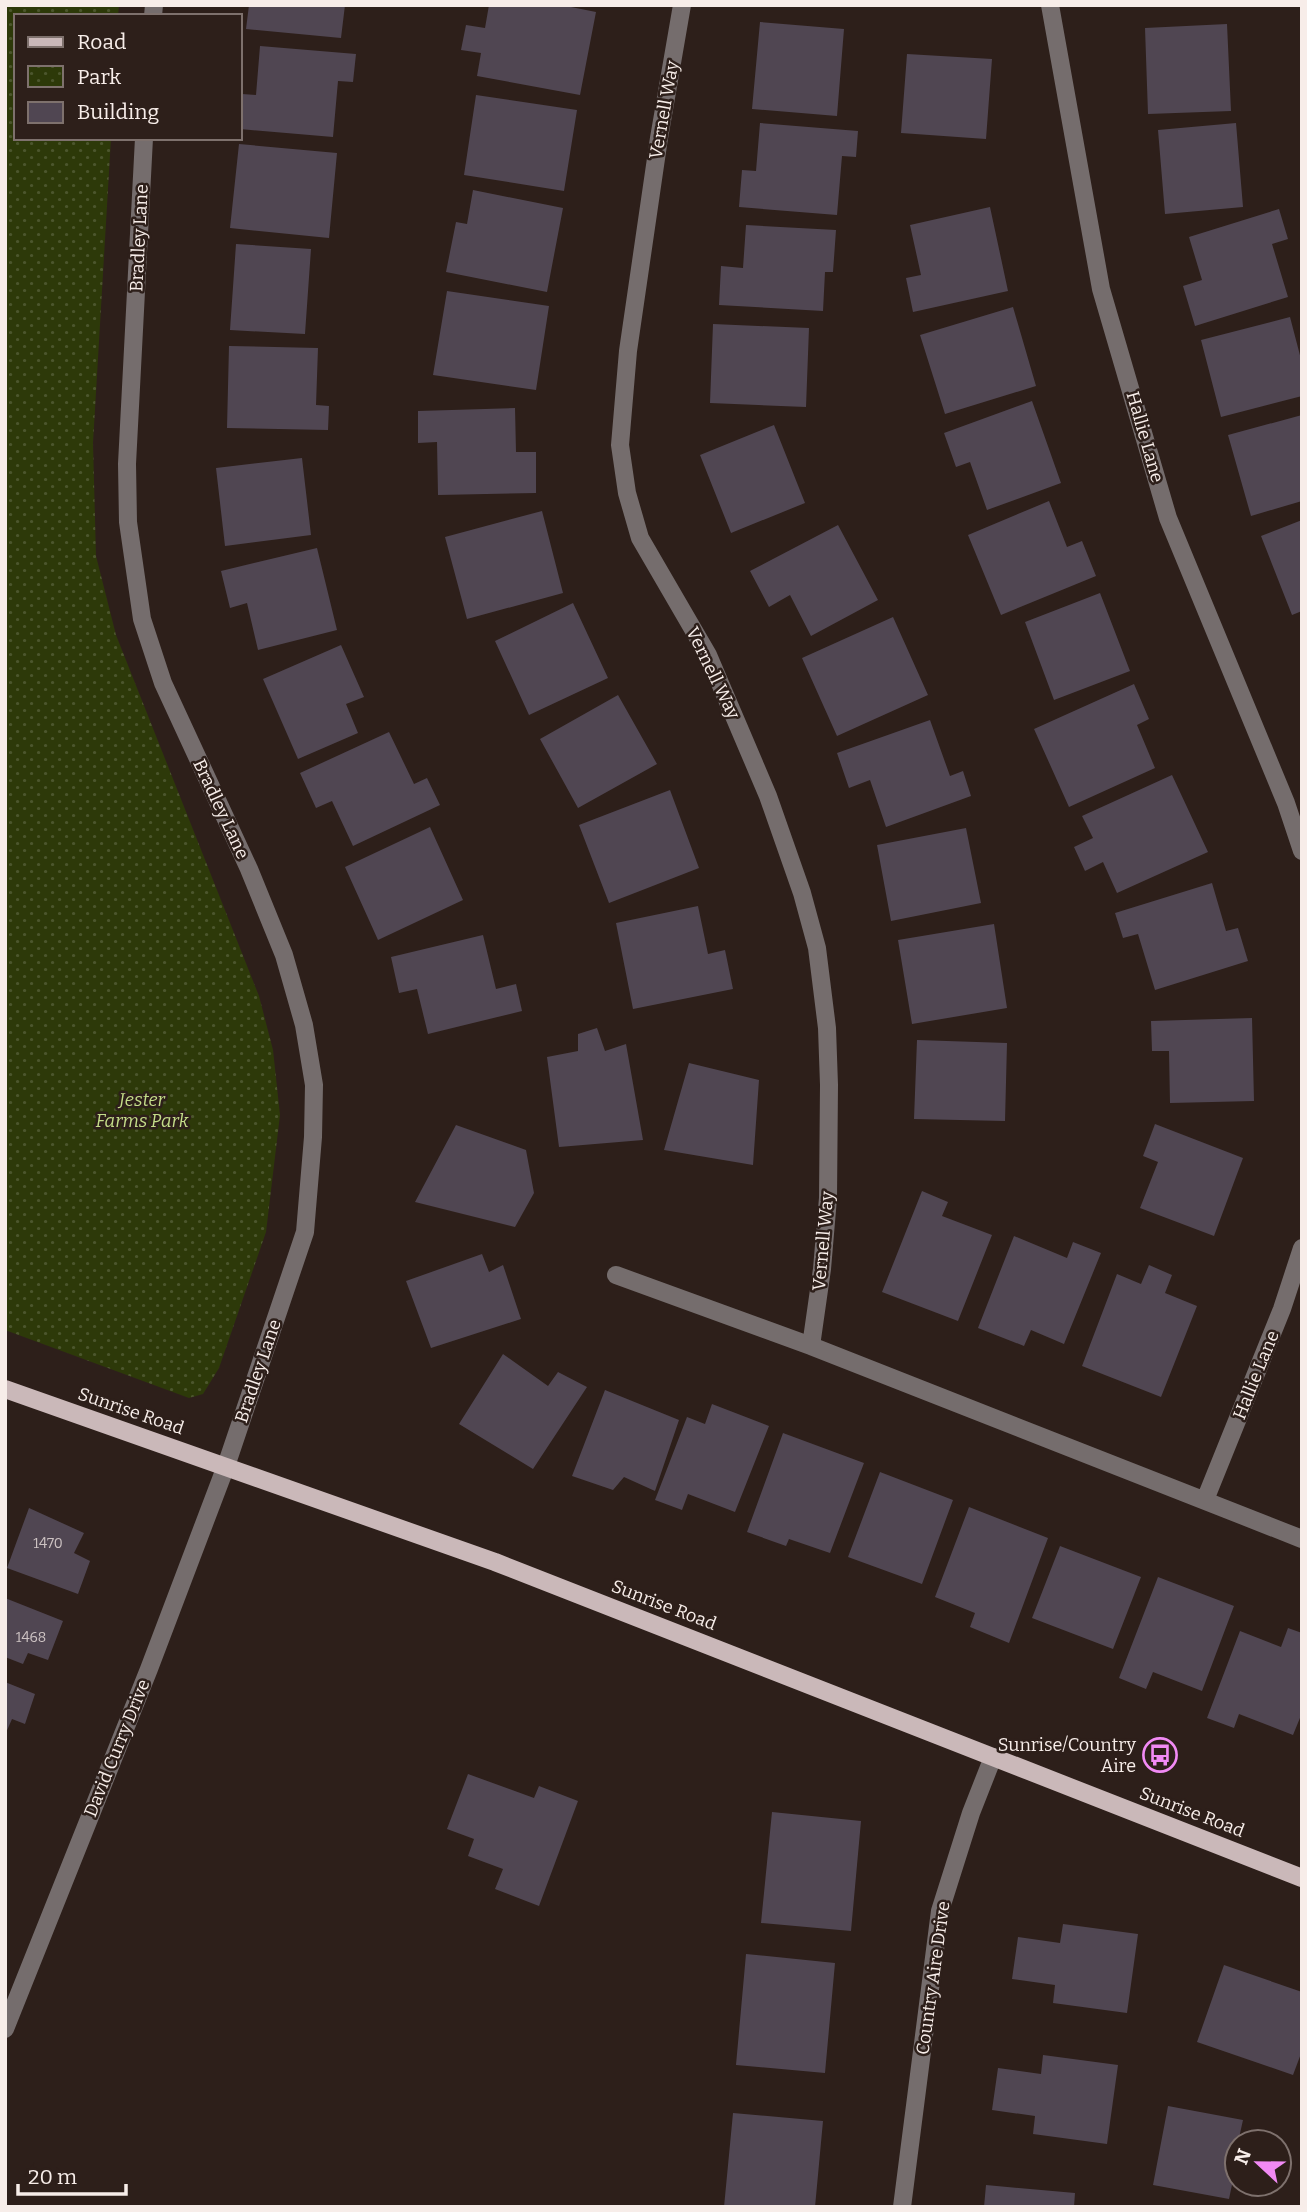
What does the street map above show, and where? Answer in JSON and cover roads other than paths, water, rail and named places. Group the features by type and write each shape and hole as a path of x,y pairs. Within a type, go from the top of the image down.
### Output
{"main road":[{"name":"Sunrise Road","path":"5,1389 495,1562 1302,1878"}],"street":[{"name":"Vernell Way","path":"682,5 659,138 628,351 620,446 626,493 640,538 708,655 768,796 802,893 817,948 827,1040 828,1198 822,1269 811,1346"},
{"name":"Hallie Lane","path":"1050,5 1101,289 1168,518 1286,803 1302,851"},
{"name":"Bradley Lane","path":"144,140 127,464 128,522 142,619 163,683 249,869 284,955 304,1025 314,1085 313,1138 305,1232 226,1466"},
{"name":"Hallie Lane","path":"1205,1500 1282,1309 1302,1248"},
{"path":"616,1275 811,1346 1302,1539"},
{"name":"David Curry Drive","path":"5,2029 149,1669 226,1466"},
{"name":"Country Aire Drive","path":"902,2207 940,1911 971,1813 993,1757"}],"place":[{"name":"Sunrise/Country Aire","path":"1160,1755"}],"park label":[{"name":"Jester Farms Park","path":"142,1110"}]}
